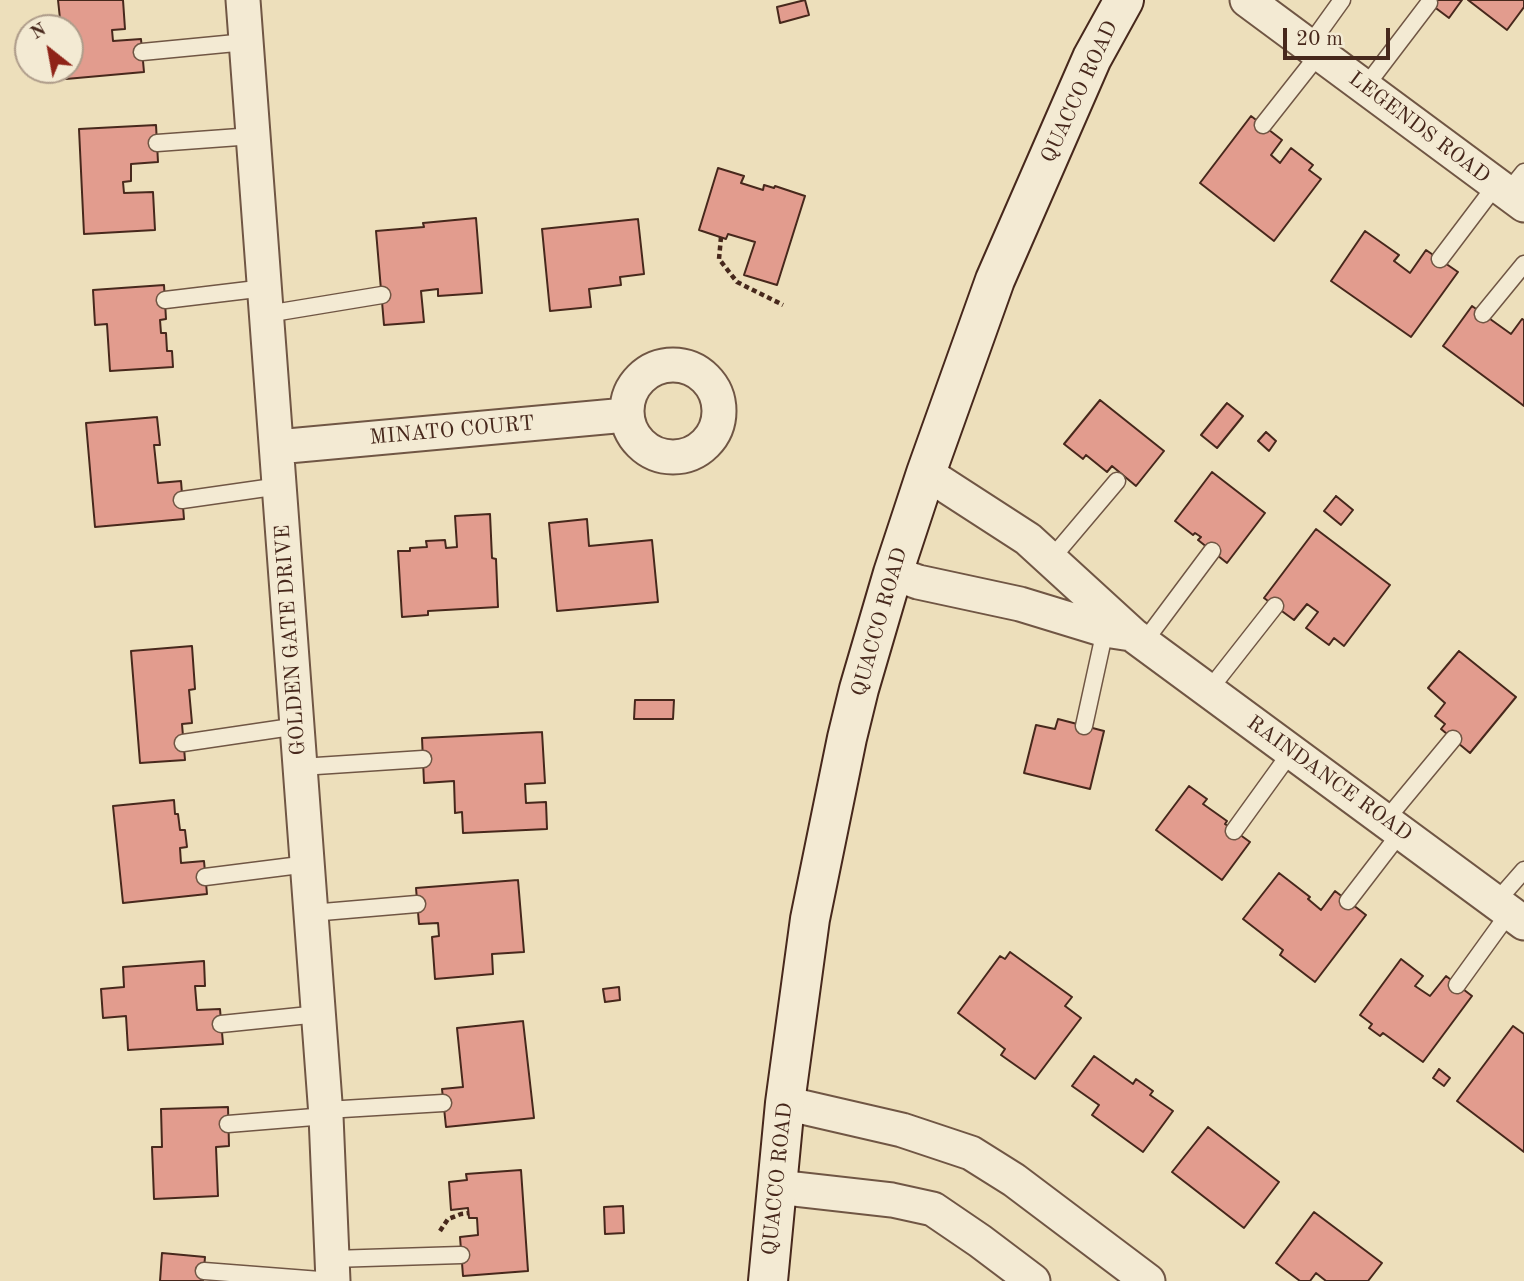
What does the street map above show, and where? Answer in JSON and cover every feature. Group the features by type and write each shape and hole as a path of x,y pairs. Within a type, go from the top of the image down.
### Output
{"street":[{"name":"GOLDEN GATE DRIVE","path":"243,0 326,1113 332,1274"},
{"name":"QUACCO ROAD","path":"768,1281 785,1104 810,919 859,689 926,473 995,280 1092,58 1124,0"},
{"name":"LEGENDS ROAD","path":"1247,0 1365,87 1513,189"},
{"name":"MINATO COURT","path":"277,447 626,415"},
{"name":"RAINDANCE ROAD","path":"926,473 1028,540 1051,559 1127,636 1209,690 1510,913"},
{"name":"RAINDANCE ROAD","path":"893,573 918,582 1020,604 1127,636"},
{"path":"785,1104 902,1130 971,1153 1014,1180 1148,1281"},
{"path":"777,1187 892,1200 933,1209 1033,1281"}],"lane":[{"path":"1263,125 1314,50 1342,0"},
{"path":"1365,87 1429,4"},
{"path":"142,52 246,42"},
{"path":"157,143 253,136"},
{"path":"1440,259 1513,189"},
{"path":"1483,314 1524,264"},
{"path":"165,300 266,301 382,295"},
{"path":"1051,559 1117,481"},
{"path":"182,500 280,486"},
{"path":"1084,726 1127,636 1212,551"},
{"path":"1209,690 1275,606"},
{"path":"183,743 298,726"},
{"path":"1348,901 1393,826 1453,739"},
{"path":"1234,831 1291,751"},
{"path":"301,767 423,759"},
{"path":"205,877 308,864"},
{"path":"1457,985 1510,913 1524,870"},
{"path":"312,913 417,904"},
{"path":"221,1024 319,1014"},
{"path":"228,1125 443,1102"},
{"path":"204,1271 332,1274 461,1255"}],"path":[{"path":"721,237 719,259 737,282 783,305"}],"building":[{"path":"58,0 123,0 125,29 112,30 113,41 141,39 144,72 84,77 84,14 60,14"},
{"path":"805,0 809,15 780,23 777,7"},
{"path":"1425,0 1462,0 1449,18"},
{"path":"1468,0 1524,0 1524,7 1507,30"},
{"path":"1251,116 1282,140 1271,155 1280,163 1291,148 1313,165 1309,170 1321,179 1274,241 1200,183"},
{"path":"156,125 158,162 131,164 131,181 123,182 124,193 153,192 155,230 84,234 79,129"},
{"path":"718,168 744,176 741,183 763,190 764,185 775,186 805,196 777,285 744,275 755,242 728,234 726,239 699,230"},
{"path":"476,218 482,293 438,296 438,289 421,291 424,322 384,325 376,231 424,227 423,223"},
{"path":"638,219 644,274 620,277 621,285 589,289 591,307 550,311 542,229"},
{"path":"1365,231 1399,255 1394,261 1410,273 1426,250 1458,272 1411,337 1331,281"},
{"path":"164,285 166,319 160,320 161,333 166,333 167,351 172,351 173,367 110,371 107,324 95,325 93,290"},
{"path":"1472,306 1511,334 1522,319 1524,320 1524,406 1443,346"},
{"path":"1100,400 1164,451 1136,486 1112,466 1107,472 1086,455 1083,459 1064,444"},
{"path":"1227,403 1243,416 1217,448 1201,435"},
{"path":"157,417 160,445 154,445 158,483 181,481 184,519 95,527 86,423"},
{"path":"1266,432 1276,441 1269,451 1258,441"},
{"path":"1212,472 1265,513 1227,563 1198,540 1201,537 1195,533 1193,535 1175,521"},
{"path":"1336,496 1353,510 1341,525 1324,511"},
{"path":"490,514 492,558 496,559 498,607 428,611 428,615 402,617 398,551 427,547 426,541 445,540 446,548 457,547 455,516"},
{"path":"587,519 589,546 652,540 658,602 557,611 549,523"},
{"path":"1316,529 1390,585 1344,646 1334,638 1329,645 1306,628 1318,612 1307,604 1294,620 1264,598"},
{"path":"192,646 195,689 189,690 192,723 182,724 185,760 140,763 131,651"},
{"path":"1459,651 1516,697 1470,753 1441,729 1445,724 1435,716 1445,703 1428,688"},
{"path":"635,700 674,700 673,719 634,719"},
{"path":"1058,719 1104,731 1090,789 1024,773 1036,725 1055,729"},
{"path":"542,732 545,783 525,784 526,803 546,802 547,829 463,833 462,812 455,813 454,781 424,783 422,738"},
{"path":"1189,786 1207,799 1203,804 1250,842 1222,880 1156,830"},
{"path":"174,800 175,814 178,814 180,830 185,830 187,847 180,848 181,863 204,861 207,894 123,903 113,806"},
{"path":"1279,873 1310,897 1308,899 1321,910 1335,891 1366,915 1315,982 1280,955 1283,950 1243,919"},
{"path":"518,880 524,952 492,954 493,974 435,979 432,937 439,936 438,923 419,924 416,888"},
{"path":"1010,952 1072,997 1065,1006 1081,1018 1035,1079 1001,1055 1005,1049 958,1013 1000,956 1005,959"},
{"path":"1401,959 1423,976 1415,986 1430,996 1446,976 1472,996 1423,1062 1383,1033 1380,1036 1369,1028 1372,1024 1360,1015"},
{"path":"204,961 205,986 195,986 197,1010 220,1009 223,1044 128,1050 126,1016 103,1018 101,989 124,987 123,967"},
{"path":"619,987 620,1000 605,1002 603,989"},
{"path":"523,1021 534,1118 446,1127 442,1089 463,1087 457,1028"},
{"path":"1513,1026 1524,1034 1524,1152 1457,1101"},
{"path":"1094,1056 1133,1084 1136,1079 1153,1091 1150,1095 1173,1111 1143,1152 1092,1115 1099,1105 1072,1086"},
{"path":"1439,1069 1450,1078 1444,1086 1433,1078"},
{"path":"228,1107 229,1146 216,1147 218,1196 154,1199 152,1147 162,1147 161,1109"},
{"path":"1208,1127 1279,1182 1244,1228 1172,1172"},
{"path":"521,1170 528,1271 463,1276 460,1237 478,1235 477,1218 469,1218 468,1208 451,1210 449,1182 467,1180 466,1174"},
{"path":"623,1206 624,1233 605,1234 604,1207"},
{"path":"1314,1212 1382,1263 1368,1281 1326,1281 1316,1273 1310,1281 1300,1281 1276,1263"},
{"path":"162,1253 205,1257 203,1281 160,1281"}]}
